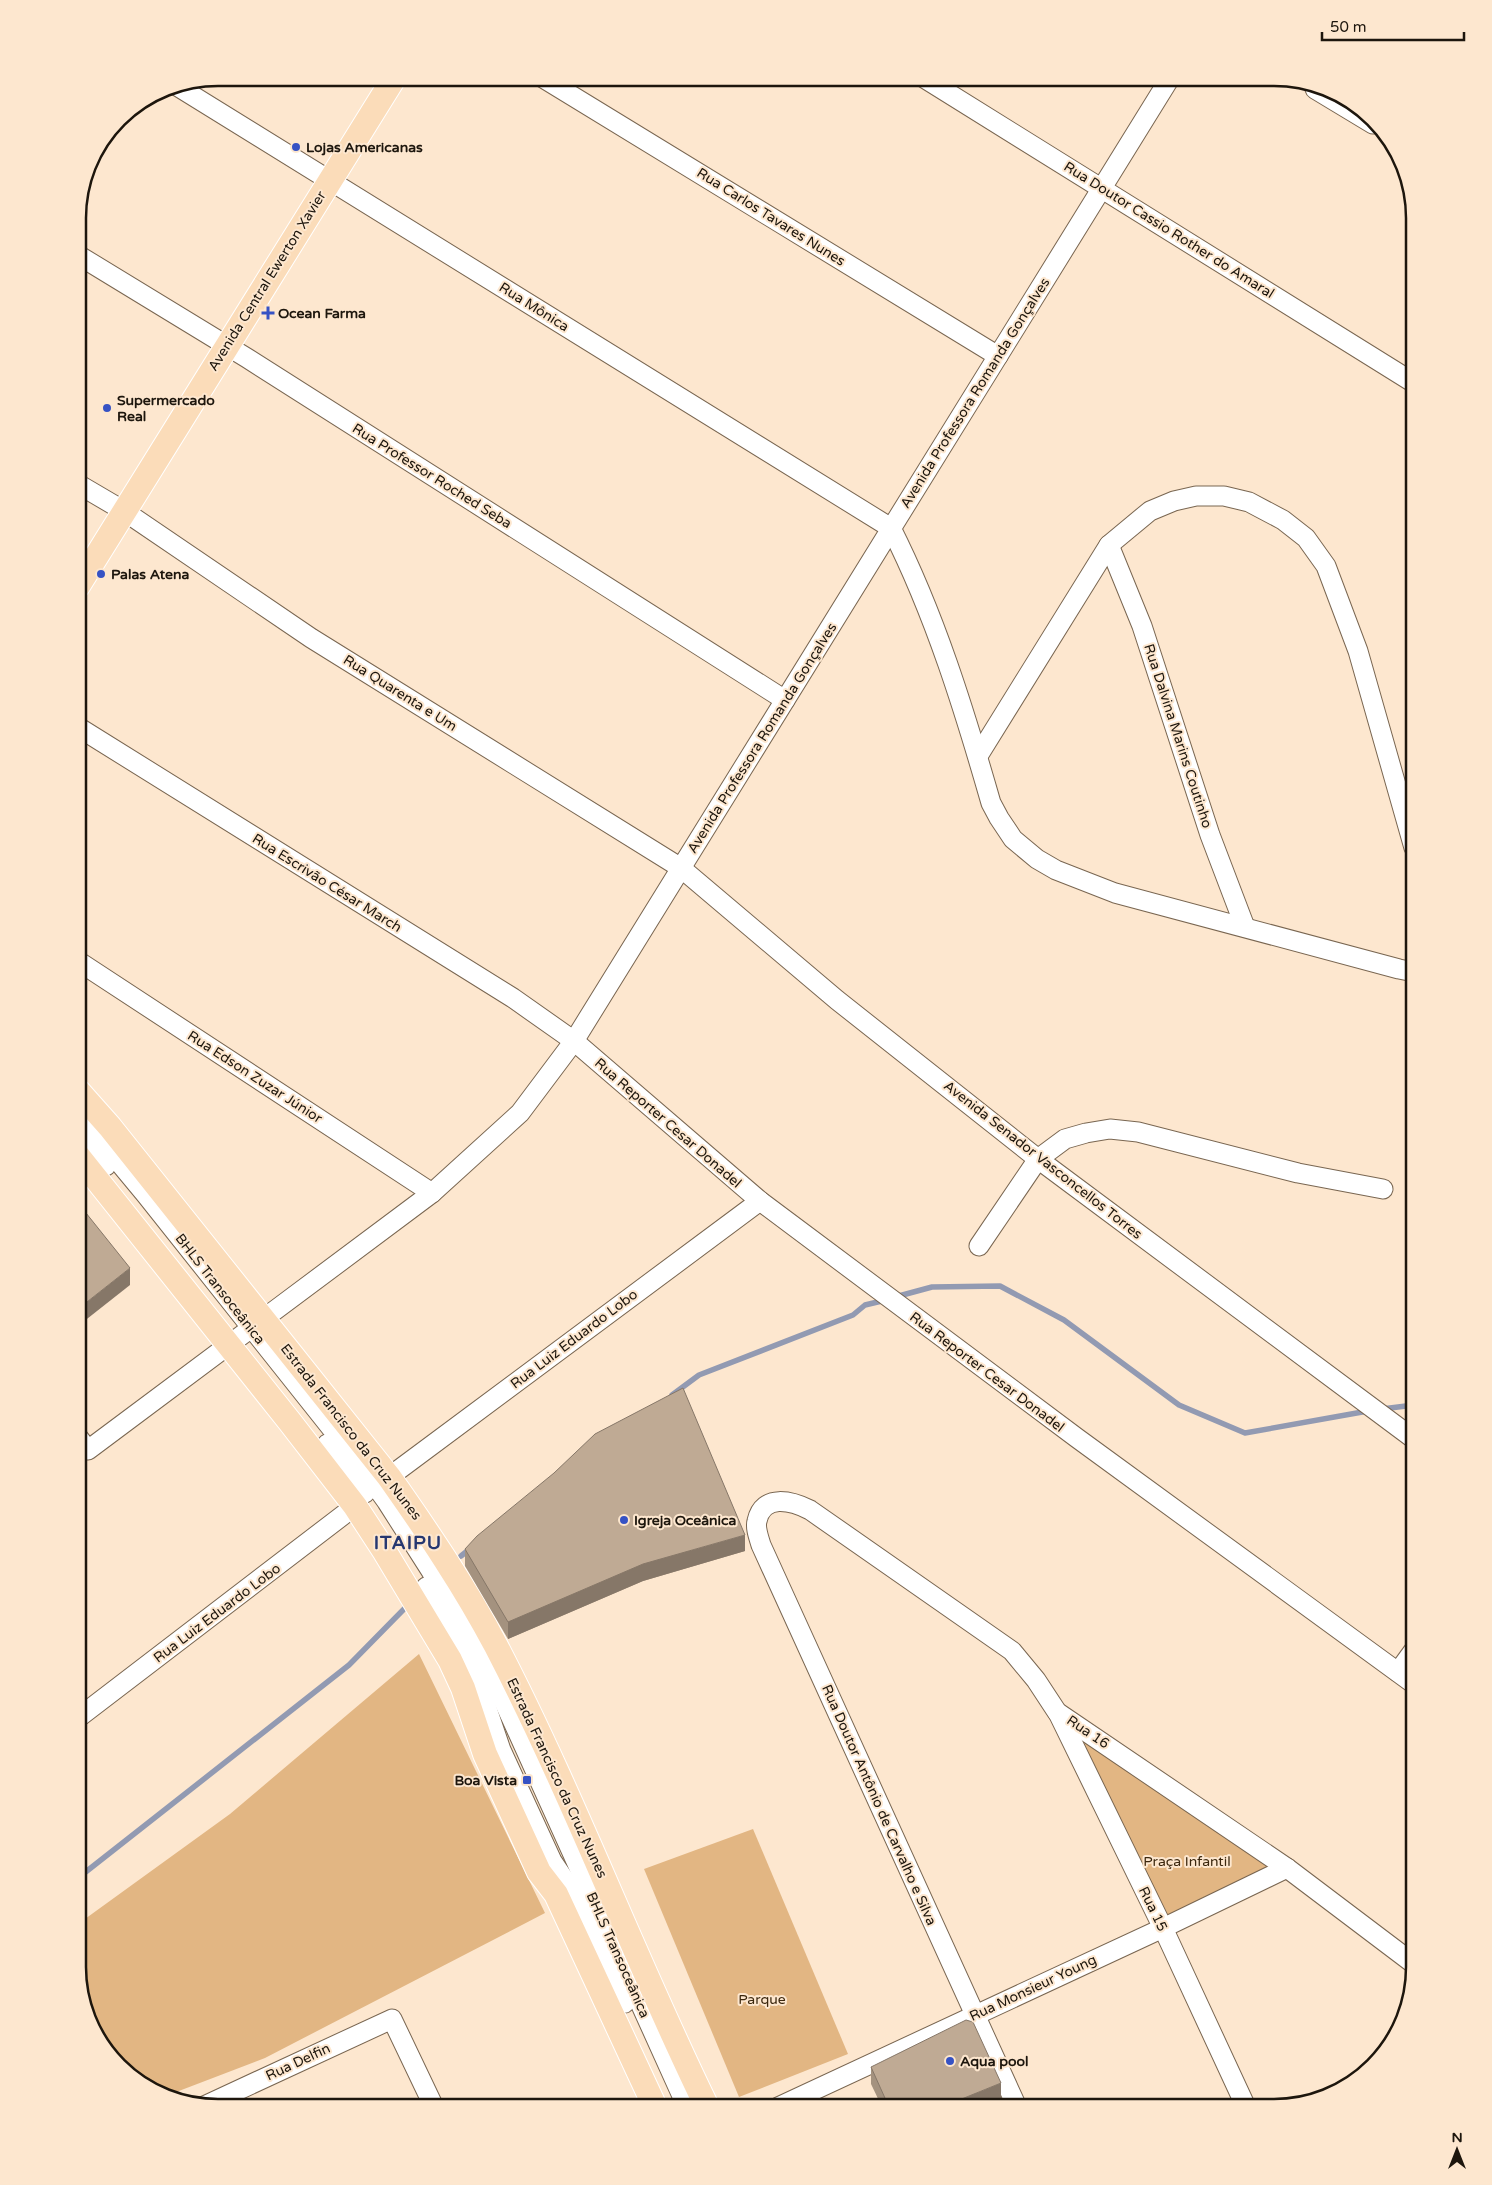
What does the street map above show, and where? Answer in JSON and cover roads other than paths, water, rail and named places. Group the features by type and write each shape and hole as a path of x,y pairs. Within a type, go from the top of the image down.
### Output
{"main road":[{"name":"Avenida Central Ewerton Xavier","path":"87,572 389,86"},
{"name":"Estrada Francisco da Cruz Nunes","path":"86,1101 110,1127 247,1332 390,1560 450,1660 463,1688 485,1754 539,1872 556,1894 651,2098"},
{"name":"Estrada Francisco da Cruz Nunes","path":"86,1165 389,1477 420,1520 496,1646 546,1750 658,2004 703,2098"}],"street":[{"name":"Rua Carlos Tavares Nunes","path":"557,86 998,356"},
{"name":"Rua Doutor Cassio Rother do Amaral","path":"938,87 1406,378"},
{"name":"Avenida Professora Romanda Gonçalves","path":"86,1441 247,1332 432,1193 520,1113 574,1041 1165,87"},
{"name":"Rua Mônica","path":"185,91 891,528"},
{"name":"Rua Professor Roched Seba","path":"87,261 226,346 785,700"},
{"name":"Rua Quarenta e Um","path":"87,489 124,511 312,638 681,868"},
{"path":"978,756 1109,546 1150,511 1174,501 1196,496 1224,496 1249,502 1282,520 1306,538 1326,566 1355,643 1406,820"},
{"path":"891,528 920,588 932,619 978,756 991,802 999,818 1014,838 1036,859 1056,870 1115,893 1406,970"},
{"name":"Rua Dalvina Marins Coutinho","path":"1109,546 1142,626 1210,835 1245,928"},
{"name":"Rua Escrivão César March","path":"87,732 513,998 574,1041"},
{"name":"Avenida Senador Vasconcellos Torres","path":"681,868 837,1000 1038,1159 1406,1434"},
{"name":"Rua Edson Zuzar Júnior","path":"87,967 432,1193"},
{"name":"Rua Reporter Cesar Donadel","path":"574,1041 760,1201 1085,1444 1406,1678"},
{"name":"BHLS Transoceânica","path":"86,1124 146,1195 367,1495 414,1565 479,1684 501,1750 546,1849 577,1898 670,2098"},
{"path":"979,1246 1038,1159 1065,1140 1086,1132 1110,1129 1138,1132 1298,1173 1383,1189"},
{"name":"BHLS Transoceânica","path":"86,1145 247,1332 387,1502 469,1634 513,1720 683,2098"},
{"name":"Rua Luiz Eduardo Lobo","path":"389,1477 760,1201"},
{"name":"Rua 16","path":"770,1503 785,1500 810,1510 1012,1651 1036,1680 1057,1712 1287,1868 1406,1958"},
{"name":"Rua Doutor Antônio de Carvalho e Silva","path":"770,1503 761,1511 756,1522 761,1545 1013,2099"},
{"name":"Rua Luiz Eduardo Lobo","path":"86,1712 355,1506"},
{"path":"1398,1672 1406,1661"},
{"name":"Rua 15","path":"1057,1712 1163,1928 1242,2099"},
{"name":"Rua Monsieur Young","path":"796,2099 1163,1928 1287,1868"},
{"name":"Rua Delfin","path":"229,2098 392,2019 430,2098"}],"waterway":[{"path":"895,1297 932,1287 1000,1286 1064,1320 1179,1405 1245,1433 1368,1411"},
{"path":"672,1395 699,1375 853,1315 865,1305 886,1300"},
{"path":"1382,1409 1406,1406"},
{"path":"461,1556 471,1548"},
{"path":"86,1872 349,1665 405,1608"}],"place":[{"name":"Lojas Americanas","path":"296,147"},
{"name":"Ocean Farma","path":"268,313"},
{"name":"Supermercado Real","path":"107,408"},
{"name":"Palas Atena","path":"101,574"},
{"name":"Igreja Oceânica","path":"624,1520"},
{"name":"Boa Vista","path":"527,1780"},
{"name":"Aqua pool","path":"950,2061"}],"district":[{"name":"ITAIPU","path":"408,1543"}],"park label":[{"name":"Praça Infantil","path":"1187,1861"},
{"name":"Parque","path":"762,1999"}]}
